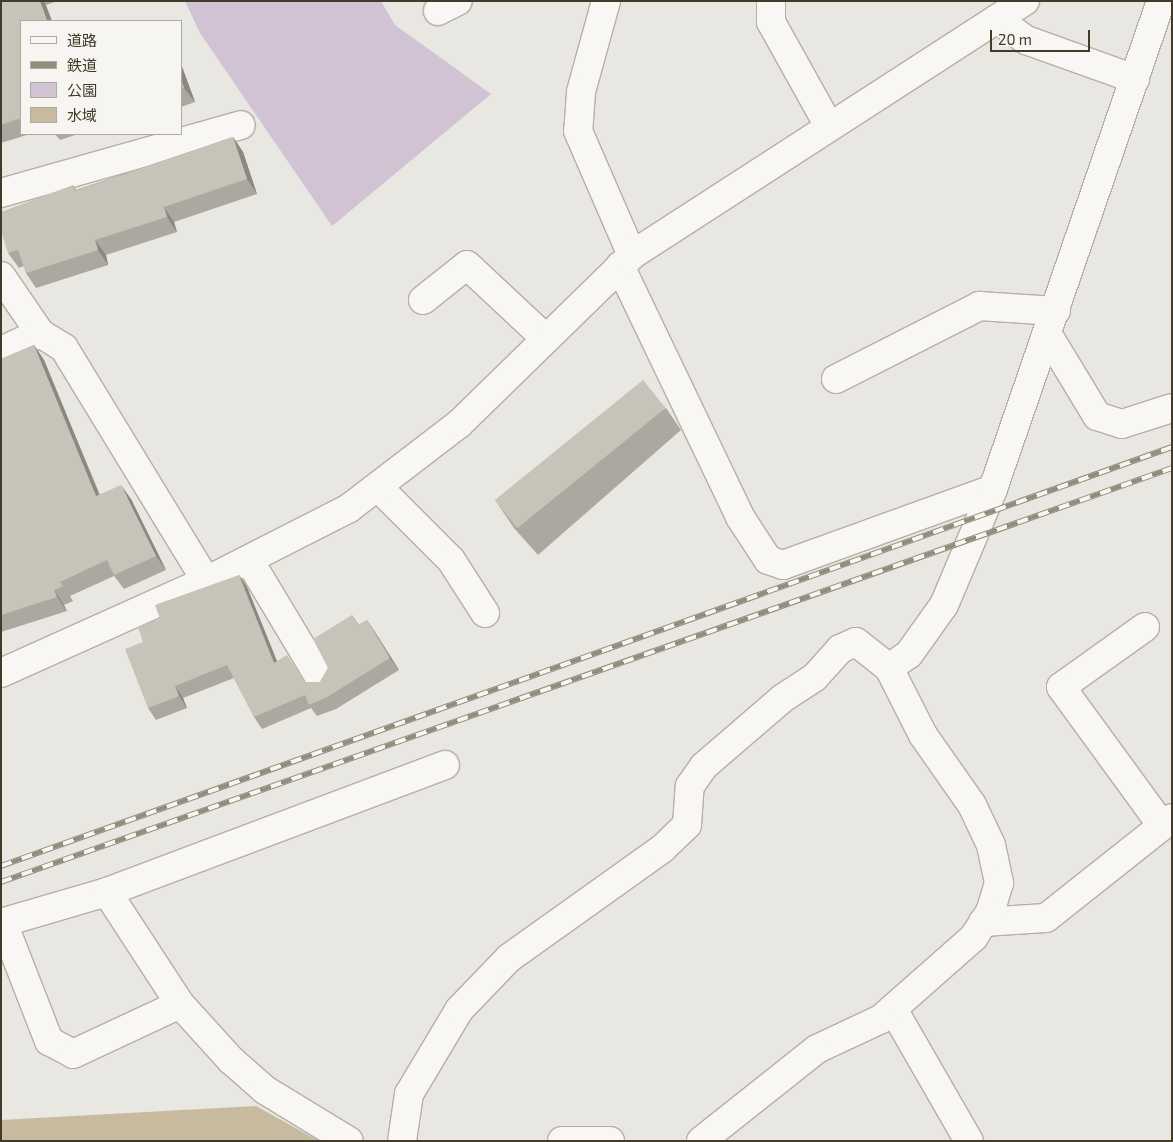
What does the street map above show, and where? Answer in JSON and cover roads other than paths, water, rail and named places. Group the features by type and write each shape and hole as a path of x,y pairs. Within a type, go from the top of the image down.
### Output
{"street":[{"path":"606,1 582,92 578,131 626,261 740,517 768,560 783,565 993,489"},
{"path":"771,1 771,22 829,126"},
{"path":"1,673 206,581 349,508 459,424 544,337 626,261 829,126 1024,1"},
{"path":"889,668 909,654 944,605 993,489 1052,323 1161,1"},
{"path":"997,19 1026,40 1134,79"},
{"path":"1,194 240,125"},
{"path":"423,300 467,265 544,337"},
{"path":"1,276 40,333 64,348 206,581"},
{"path":"836,379 980,306 1052,323"},
{"path":"1052,323 1097,416 1122,424 1172,408"},
{"path":"1,351 40,333"},
{"path":"378,487 451,560 485,613"},
{"path":"248,560 321,680"},
{"path":"984,922 1046,918 1166,820 1061,687 1145,627"},
{"path":"402,1141 409,1094 458,1010 509,958 663,848 687,825 690,786 704,766 783,698 814,678 840,649 862,645 889,668 923,735 972,805 991,845 999,883 984,922 974,937 893,1009 817,1049 702,1141"},
{"path":"180,1004 73,1054 49,1041 2,923 107,892 445,765"},
{"path":"107,892 180,1004 265,1090 349,1141"},
{"path":"893,1009 969,1141"},
{"path":"562,1141 610,1141"}],"water":[{"path":"256,1106 319,1141 1,1141 1,1120"}],"railway":[{"path":"1,866 1172,447"},
{"path":"1,882 1172,468"}]}
